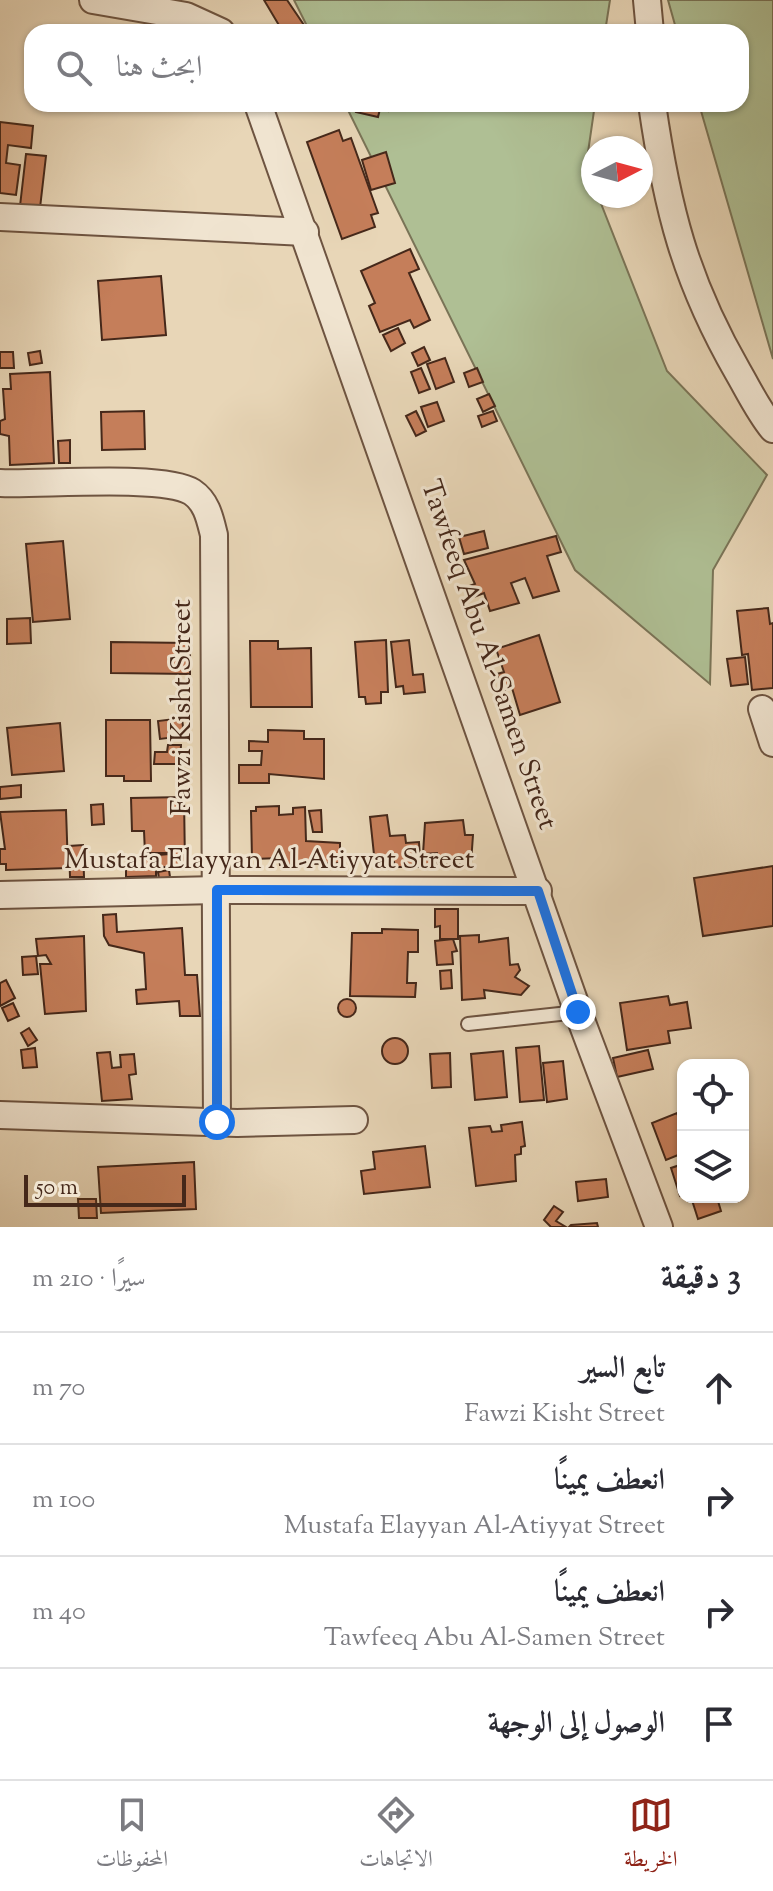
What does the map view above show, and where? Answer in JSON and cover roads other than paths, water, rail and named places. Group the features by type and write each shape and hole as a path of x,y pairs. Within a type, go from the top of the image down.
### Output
{"street":[{"path":"93,0 186,16 204,24"},
{"path":"647,0 649,24"},
{"name":"Tawfeeq Abu Al-Samen Street","path":"261,112 538,891 578,1012 659,1227"},
{"path":"654,112 674,221 693,284 708,319 773,429"},
{"path":"0,217 305,232"},
{"name":"Fawzi Kisht Street","path":"0,483 164,483 191,492 207,508 214,535 217,1122"},
{"path":"762,709 773,743"},
{"name":"Mustafa Elayyan Al-Atiyyat Street","path":"0,895 217,890 538,891"},
{"path":"0,1115 217,1122 354,1120"}],"lane":[{"path":"468,1024 578,1012"}]}
